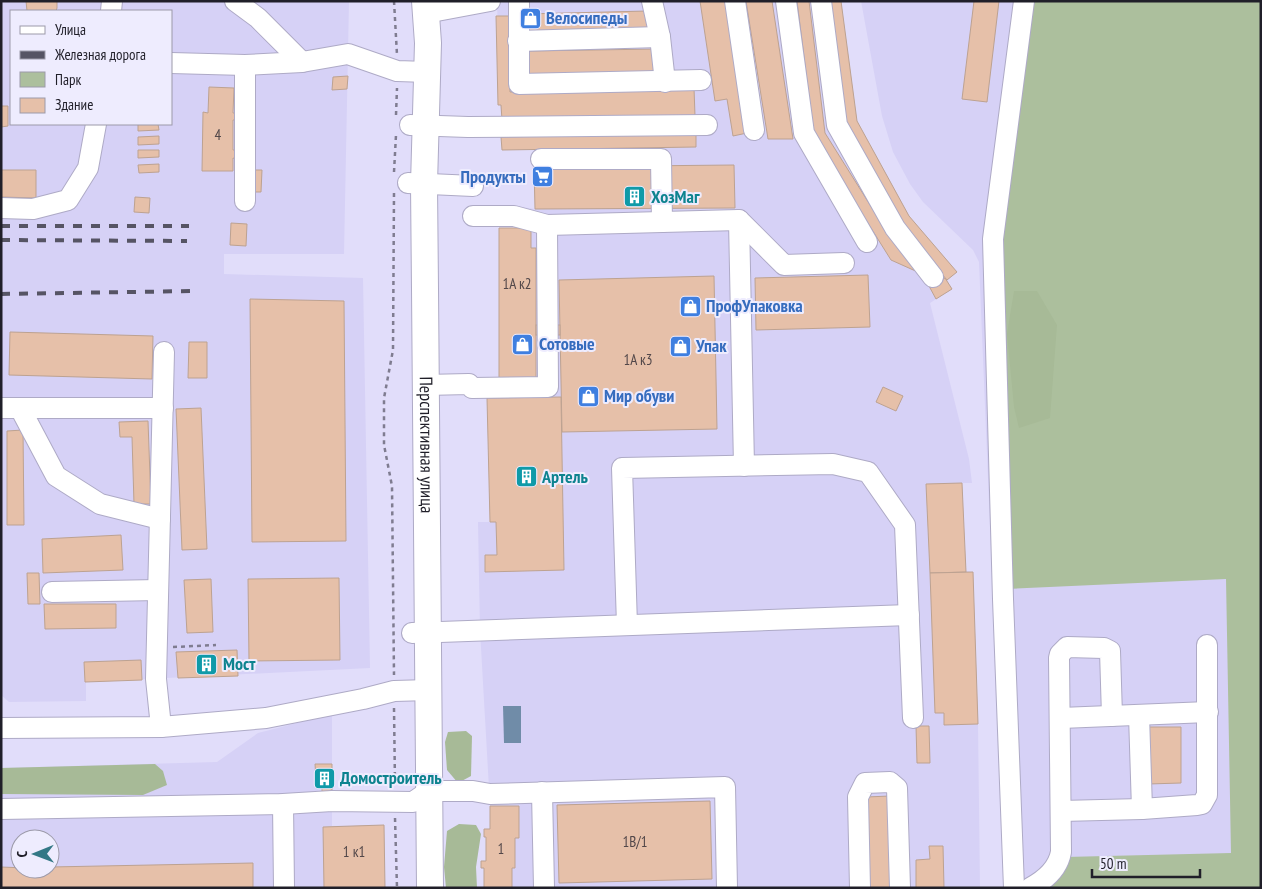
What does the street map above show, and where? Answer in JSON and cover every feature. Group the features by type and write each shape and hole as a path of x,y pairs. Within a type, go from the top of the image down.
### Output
{"main road":[{"name":"Перспективная улица","path":"420,5 412,43 405,183 420,632"},
{"name":"Перспективная улица","path":"405,183 425,385 420,632 412,690 414,888"},
{"name":"Перспективная улица","path":"412,798 430,888"}],"street":[{"path":"235,1 258,18 302,62"},
{"path":"420,5 490,1"},
{"path":"519,1 519,84 701,80"},
{"path":"652,1 660,36 665,82"},
{"path":"735,1 754,130"},
{"path":"786,1 804,133 866,242"},
{"path":"820,1 837,125 895,228 933,277"},
{"path":"1014,888 993,239 1024,1"},
{"path":"518,41 660,36"},
{"path":"172,63 246,65 302,62 348,54 412,71"},
{"path":"244,202 246,65"},
{"path":"1,208 33,209 68,200 88,168 96,125"},
{"path":"407,125 468,127 707,125"},
{"path":"541,160 661,159 662,222"},
{"path":"405,183 473,186"},
{"path":"473,216 514,216 548,225 738,220 784,265 844,264"},
{"path":"738,220 744,466"},
{"path":"425,385 469,384 472,388 548,388 548,225"},
{"path":"161,727 156,679 164,352"},
{"path":"10,408 163,408"},
{"path":"10,408 56,476 100,504 160,519"},
{"path":"627,625 622,468 833,464 868,472 905,525 913,718"},
{"path":"52,592 158,590"},
{"path":"420,632 909,616"},
{"path":"1061,811 1142,810 1197,805 1205,800 1207,795 1207,645"},
{"path":"1030,888 1049,874 1060,860 1059,658 1060,654 1067,647 1104,648 1110,651 1112,716"},
{"path":"1,728 161,727 266,718 412,690"},
{"path":"1060,718 1208,712"},
{"path":"1139,714 1142,810"},
{"path":"860,888 858,797 865,783 890,782 898,788 900,888"},
{"path":"1,809 283,804 332,800 412,798 473,791 490,794 725,787 727,888"},
{"path":"542,792 544,888"},
{"path":"283,804 284,888"}],"path":[{"path":"394,1 412,71 393,350 384,398 384,445 392,486 412,690 412,798 397,888"},
{"path":"157,648 216,646"}],"shaded area":[{"path":"1,1 349,1 344,254 224,254 224,274 363,278 370,668 86,682 86,701 9,702 1,695"},
{"path":"519,1 841,1 857,121 909,216 957,272 947,280 952,289 930,303 969,459 972,483 962,483 966,571 973,572 978,724 980,888 484,888 484,869 481,868 481,861 486,861 484,829 490,829 490,806 480,630 478,522 490,522 487,398 499,397 499,228 514,228 514,206 535,209 534,150 502,150 497,3"},
{"path":"861,1 1261,1 1261,888 1005,888 979,262 973,250 923,202 910,184 893,152 882,116"},
{"path":"332,714 332,826 384,825 385,888 1,888 1,768 217,762 258,733"}],"green space":[{"path":"1032,1 1261,1 1261,888 1041,888 1065,857 1231,853 1226,579 1007,589 996,251"},
{"path":"1014,291 1037,291 1057,325 1050,418 1019,428 1014,407 1007,334"},
{"path":"466,731 472,736 471,776 458,783 447,770 445,742 448,732"},
{"path":"155,764 163,771 167,785 143,795 1,794 1,768"},
{"path":"459,824 476,825 481,834 476,867 477,888 446,888 444,867 447,831"}],"water":[{"path":"503,706 521,706 521,743 504,743"}],"building":[{"path":"26,1 57,1 56,10 27,10"},
{"path":"700,1 727,1 747,133 733,136 727,99 715,101"},
{"path":"746,1 772,1 793,139 768,139"},
{"path":"797,1 809,1 825,133 887,232 920,273 891,260 814,137"},
{"path":"828,1 841,1 857,121 909,216 957,272 947,280 899,224 844,125"},
{"path":"974,1 999,1 987,102 962,99"},
{"path":"648,11 648,29 524,32 524,14"},
{"path":"496,16 509,16 510,92 694,88 695,116 502,120 501,105 498,105"},
{"path":"657,49 657,75 528,78 528,51"},
{"path":"348,76 347,89 332,90 333,77"},
{"path":"209,87 234,88 233,113 237,113 237,120 233,120 233,150 236,150 236,159 233,158 233,171 202,171 203,112 208,113"},
{"path":"1,106 8,106 8,126 1,127"},
{"path":"138,125 158,125 159,130 138,131"},
{"path":"696,133 696,147 502,150 501,137"},
{"path":"159,136 159,144 138,145 138,137"},
{"path":"138,150 159,150 159,157 138,158"},
{"path":"159,164 159,172 139,173 138,165"},
{"name":"ХозМаг","path":"734,165 735,208 535,209 534,167"},
{"path":"1,170 36,170 36,198 1,197"},
{"path":"250,170 262,170 261,192 250,192"},
{"path":"135,197 150,198 149,213 134,212"},
{"path":"231,223 247,224 246,246 230,245"},
{"path":"499,228 531,228 531,248 536,248 536,380 499,380"},
{"path":"868,275 870,327 756,330 755,278"},
{"path":"714,276 717,429 562,432 559,280"},
{"path":"945,278 952,289 936,299 929,286"},
{"path":"250,299 344,301 346,541 252,542"},
{"path":"536,325 560,325 560,335 536,335"},
{"path":"10,332 153,336 152,379 9,375"},
{"path":"189,342 207,342 207,378 188,378"},
{"path":"883,387 903,396 896,411 876,402"},
{"name":"Артель","path":"561,397 564,570 485,572 485,555 497,555 496,522 490,522 487,398"},
{"path":"201,408 207,549 182,550 176,409"},
{"path":"148,421 151,504 134,504 132,437 120,437 119,422"},
{"path":"23,430 24,525 7,525 7,431"},
{"path":"962,483 966,572 930,573 926,484"},
{"path":"121,535 123,570 43,573 42,539"},
{"path":"973,572 978,724 944,725 944,713 935,713 930,573"},
{"path":"27,573 39,573 40,604 28,604"},
{"path":"339,578 340,660 249,661 248,579"},
{"path":"211,579 213,632 187,633 184,580"},
{"path":"44,604 116,604 116,628 45,629"},
{"name":"Мост","path":"237,650 238,676 178,678 176,652"},
{"path":"141,660 142,680 85,682 84,662"},
{"path":"916,726 929,726 930,763 917,763"},
{"path":"1148,727 1181,727 1181,783 1148,784"},
{"name":"Домостроитель","path":"315,764 332,764 332,792 322,792 322,779 316,779"},
{"path":"890,796 892,888 868,888 866,797"},
{"path":"710,801 712,879 559,883 557,805"},
{"path":"490,806 519,806 519,838 515,838 515,868 512,868 512,888 484,888 484,868 481,868 481,861 486,861 484,829 490,829"},
{"path":"384,825 385,888 324,888 323,827"},
{"path":"929,846 943,846 944,888 916,888 916,860 930,859"},
{"path":"253,863 253,888 1,888 1,867 10,867 10,879 60,879 60,867"}],"railway":[{"path":"1,226 189,226"},
{"path":"1,240 187,241"},
{"path":"1,294 195,291"}],"place":[{"name":"Велосипеды","path":"530,18"},
{"name":"Продукты","path":"542,177"},
{"name":"ХозМаг","path":"635,197"},
{"name":"ПрофУпаковка","path":"690,306"},
{"name":"Сотовые","path":"523,344"},
{"name":"Упак","path":"680,346"},
{"name":"Мир обуви","path":"588,396"},
{"name":"Артель","path":"526,477"},
{"name":"Мост","path":"207,664"},
{"name":"Домостроитель","path":"324,778"}]}
